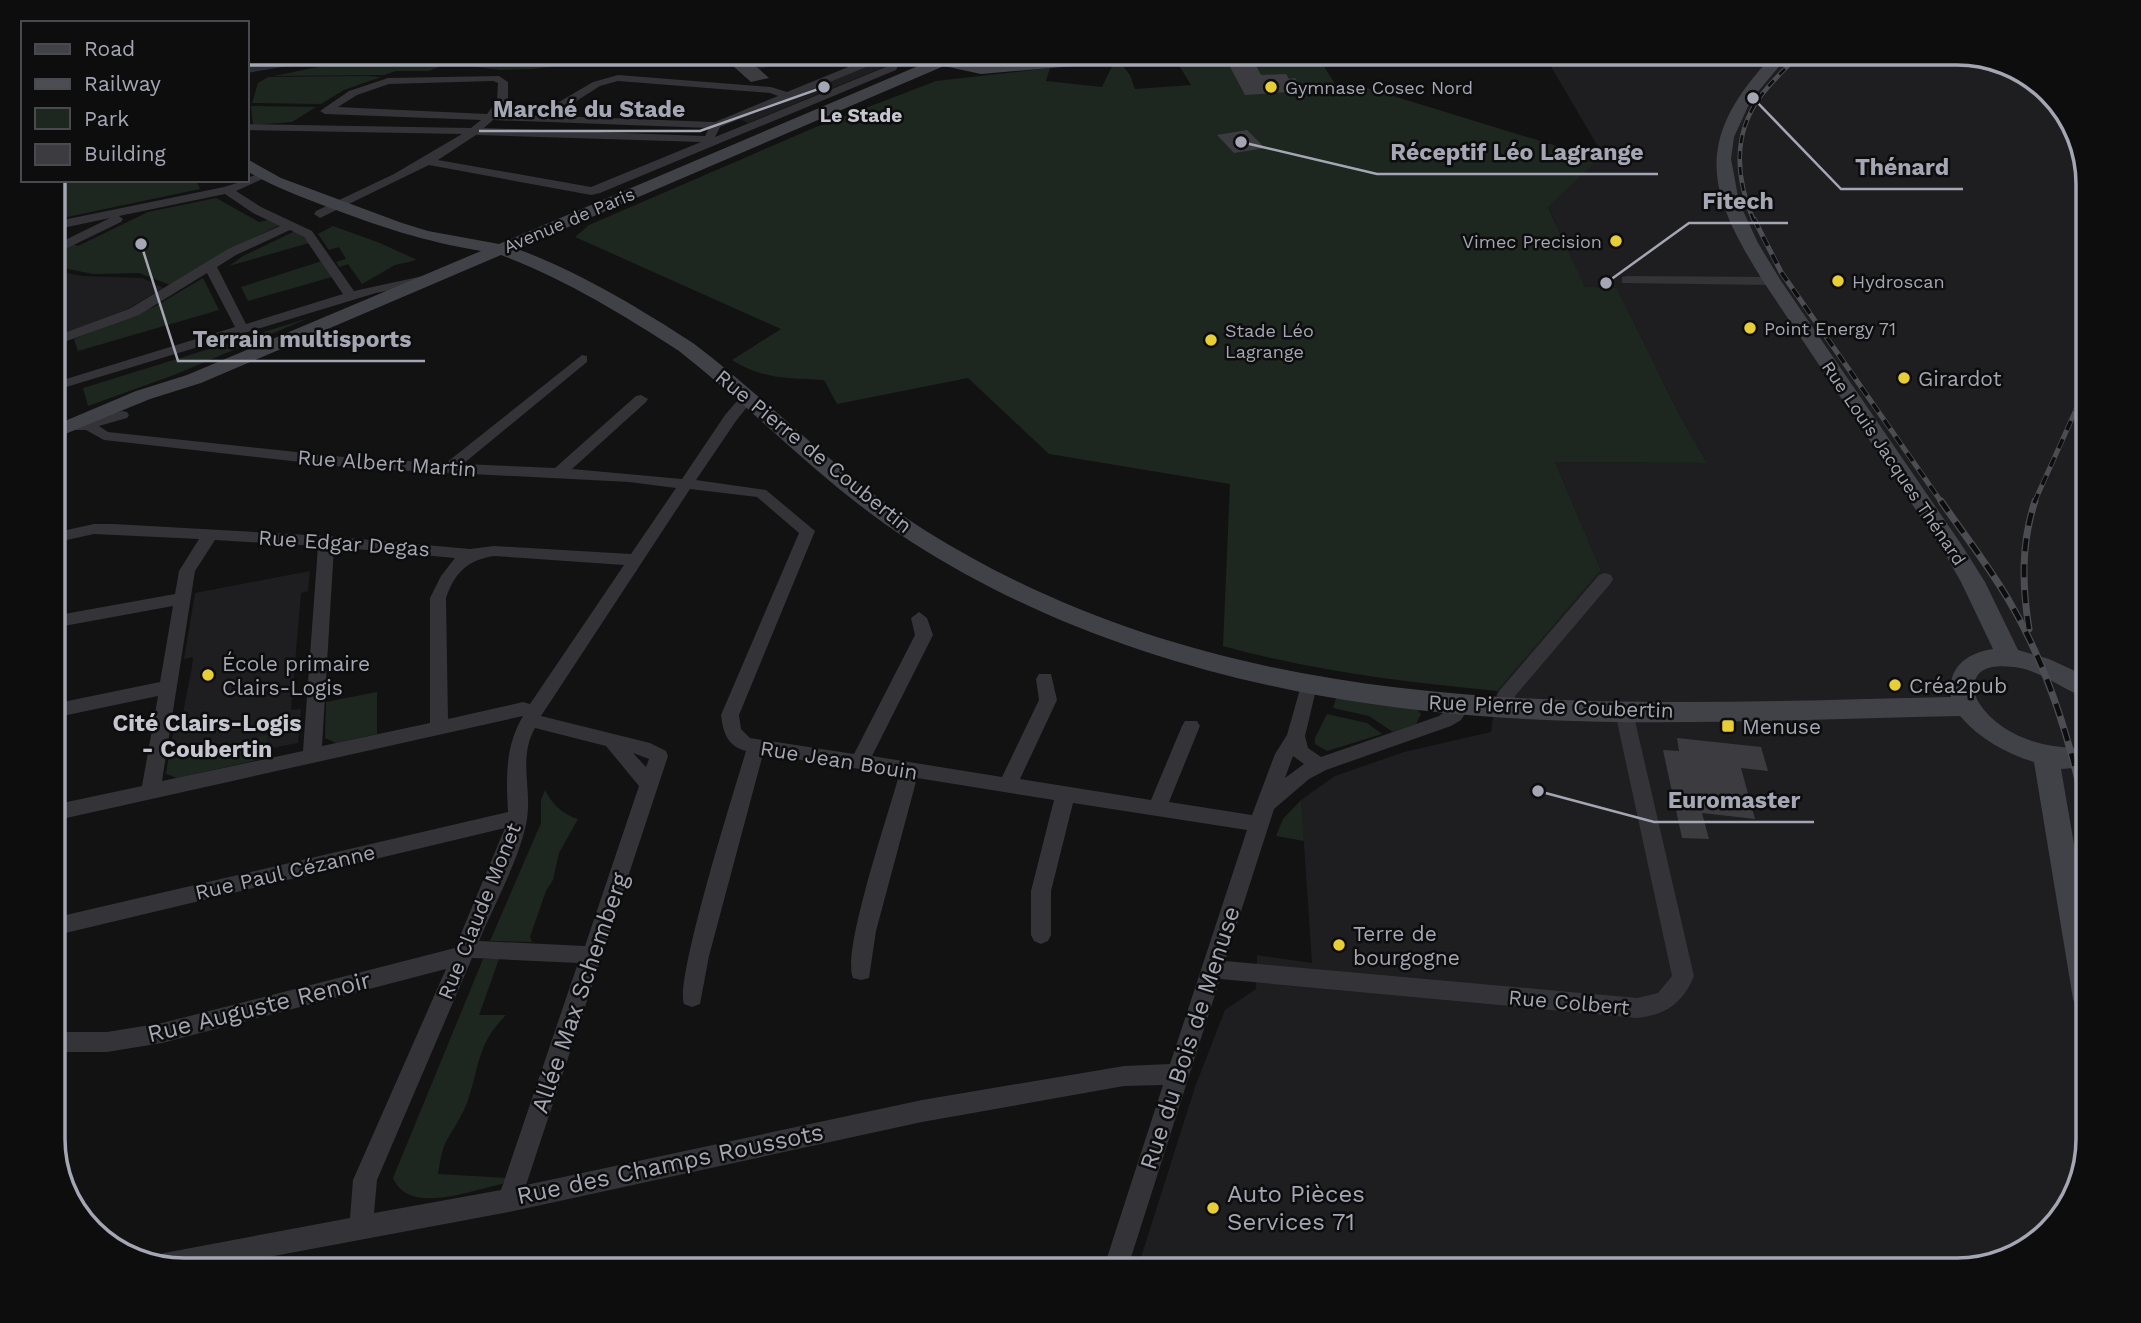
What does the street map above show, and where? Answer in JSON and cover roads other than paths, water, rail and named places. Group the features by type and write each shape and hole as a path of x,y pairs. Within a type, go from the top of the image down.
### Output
{"main road":[{"name":"Avenue de Paris","path":"65,432 143,395 194,379 930,65"},
{"path":"960,65 963,68 981,70 1039,65"},
{"name":"Rue Louis Jacques Thénard","path":"1773,65 1745,97 1726,136 1724,169 1729,200 1745,239 1958,557 2009,657"},
{"path":"434,244 512,231 673,176"},
{"path":"253,177 337,205 434,244 488,254"},
{"path":"253,177 320,214 434,244 488,254 590,293"},
{"path":"537,262 537,251 545,231"},
{"path":"423,280 434,244"},
{"name":"Rue Pierre de Coubertin","path":"488,254 537,262 657,328 710,365 881,509 917,535 970,567 1047,604 1130,636 1300,688 1335,688 1461,706 1624,712 1968,706"},
{"name":"Avenue de Paris","path":"65,435 92,428 169,395 194,379"},
{"path":"2076,682 2052,667 2009,657 1983,661 1966,672 1962,683 1968,706 1992,731 2008,742 2046,757 2076,759"},
{"path":"2046,757 2076,935"}],"street":[{"path":"851,65 855,68"},
{"path":"326,110 716,125 862,65"},
{"path":"426,161 591,191 893,65"},
{"path":"302,126 353,93 388,81 495,78 503,82 506,92 502,104 492,118 475,131 426,161 320,214"},
{"path":"536,119 612,79 771,90 786,95"},
{"path":"708,141 716,125"},
{"path":"248,129 302,126 708,141"},
{"path":"65,223 227,190 243,182"},
{"path":"227,190 257,211 308,234 322,250 352,297"},
{"path":"65,245 142,207"},
{"path":"65,338 134,312 210,266 292,225"},
{"path":"210,266 243,330"},
{"path":"1627,279 1772,281"},
{"path":"65,383 352,297 423,280"},
{"path":"449,468 582,359"},
{"name":"Rue Claude Monet","path":"361,1227 365,1180 512,840 518,817 515,764 523,732 685,484 748,397"},
{"path":"558,474 641,399"},
{"path":"65,433 122,415"},
{"name":"Rue Albert Martin","path":"92,428 104,436 353,463 629,477 685,484"},
{"name":"Rue Jean Bouin","path":"685,484 761,493 807,531 730,715 729,724 737,739 756,747 1065,795 1157,808 1262,814"},
{"name":"Rue Edgar Degas","path":"65,536 104,529 326,541 470,554 494,551 634,560"},
{"path":"152,791 191,561 210,535"},
{"path":"312,756 326,541"},
{"path":"439,728 438,598 440,590 461,560 470,554"},
{"path":"1508,708 1506,695 1605,579"},
{"path":"65,620 183,598"},
{"path":"859,763 924,635 919,618"},
{"path":"1007,786 1048,700 1045,678"},
{"path":"65,709 169,687"},
{"name":"Rue du Bois de Menuse","path":"1119,1258 1262,814 1284,754 1296,736 1300,688"},
{"path":"1262,814 1302,774 1319,765 1445,721 1455,715 1461,706"},
{"path":"65,810 523,709 533,716"},
{"name":"Rue Colbert","path":"1213,970 1637,1008 1665,1002 1678,990 1683,976 1624,712"},
{"name":"Allée Max Schemberg","path":"509,1200 659,755 650,750 614,743 533,716"},
{"path":"1157,808 1191,726"},
{"path":"1296,736 1300,752 1319,765"},
{"path":"614,743 650,785"},
{"path":"692,997 698,956 756,747"},
{"path":"861,971 866,931 910,771"},
{"path":"1041,935 1041,891 1065,795"},
{"name":"Rue Paul Cézanne","path":"65,924 518,817"},
{"name":"Rue Auguste Renoir","path":"65,1042 107,1042 162,1033 465,952 592,955"},
{"name":"Rue des Champs Roussots","path":"200,1258 509,1200 922,1111 1124,1076 1178,1074"}],"railway":[{"path":"1754,221 1743,190 1741,142 1751,112 1765,91 1789,65"},
{"path":"1754,219 1781,272 1942,503"},
{"path":"2034,503 2076,410"},
{"path":"1941,501 1984,561 2023,625 2058,709 2076,773"},
{"path":"2029,629 2024,565 2027,533 2035,501"}],"place":[{"name":"Marché du Stade","path":"824,87"},
{"name":"Gymnase Cosec Nord","path":"1271,87"},
{"name":"Thénard","path":"1753,98"},
{"name":"Réceptif Léo Lagrange","path":"1241,142"},
{"name":"Vimec Precision","path":"1616,241"},
{"name":"Terrain multisports","path":"141,244"},
{"name":"Hydroscan","path":"1838,281"},
{"name":"Fitech","path":"1606,283"},
{"name":"Point Energy 71","path":"1750,328"},
{"name":"Stade Léo Lagrange","path":"1211,340"},
{"name":"Girardot","path":"1904,378"},
{"name":"École primaire Clairs-Logis","path":"208,675"},
{"name":"Créa2pub","path":"1895,685"},
{"name":"Menuse","path":"1728,726"},
{"name":"Euromaster","path":"1538,791"},
{"name":"Terre de bourgogne","path":"1339,945"},
{"name":"Auto Pièces Services 71","path":"1213,1208"}],"district":[{"name":"Le Stade","path":"861,115"},
{"name":"Cité Clairs-Logis - Coubertin","path":"207,736"}]}
